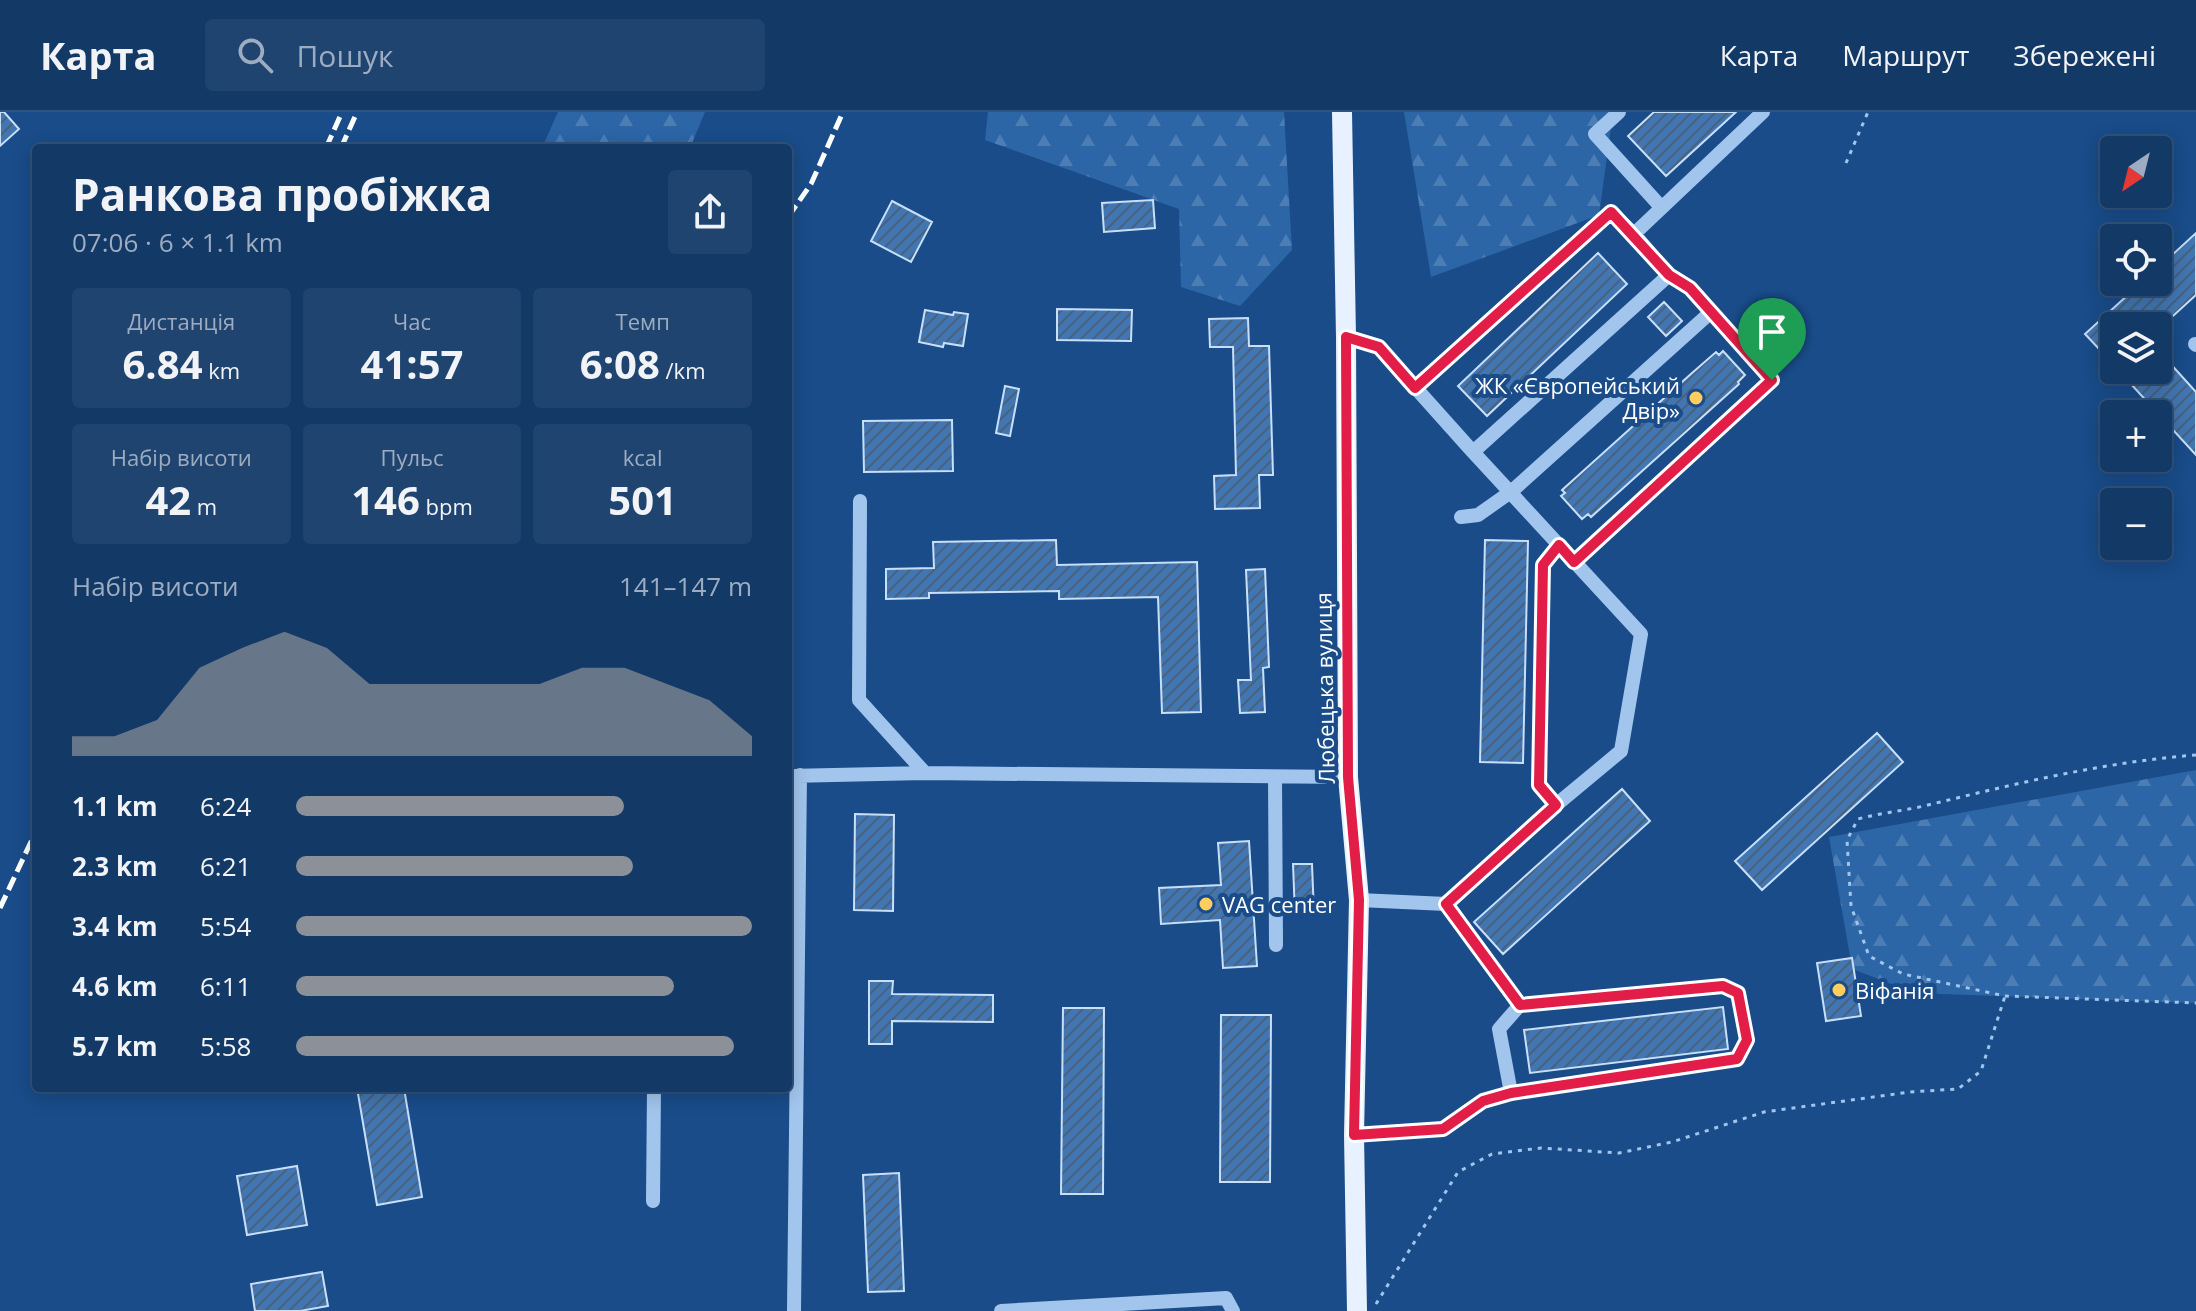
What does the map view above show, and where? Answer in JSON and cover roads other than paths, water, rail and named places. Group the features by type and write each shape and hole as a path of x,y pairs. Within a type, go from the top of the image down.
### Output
{"main road":[{"name":"Любецька вулиця","path":"1342,112 1348,777 1359,900 1354,1135 1357,1311"}],"street":[{"path":"1619,112 1595,134 1661,207"},
{"path":"1634,234 1763,112"},
{"path":"1415,388 1611,212 1669,275 1690,288 1772,380 1574,562"},
{"path":"1473,452 1669,275"},
{"path":"1461,517 1478,515 1512,491 1711,312"},
{"path":"1346,337 1379,347 1641,634 1621,751 1446,904 1359,900"},
{"path":"860,501 859,700 925,773"},
{"path":"1556,805 1539,785 1543,565 1559,545"},
{"path":"794,1311 794,775 925,773 1348,777"},
{"path":"1275,777 1276,945"},
{"path":"1446,904 1520,1005"},
{"path":"1354,1135 1443,1129 1483,1101 1511,1093 1737,1059 1747,1040 1738,993 1723,986 1520,1005 1499,1029 1511,1093"},
{"path":"653,1201 654,1092"},
{"path":"1001,1311 1226,1298 1233,1311"}],"railway":[{"path":"328,144 342,112"},
{"path":"343,144 357,112"},
{"path":"792,211 811,184 843,112"},
{"path":"0,908 32,840"}],"place":[{"name":"ЖК «Європейський Двір»","path":"1696,398"},
{"name":"VAG center","path":"1206,904"},
{"name":"Віфанія","path":"1839,990"}]}
